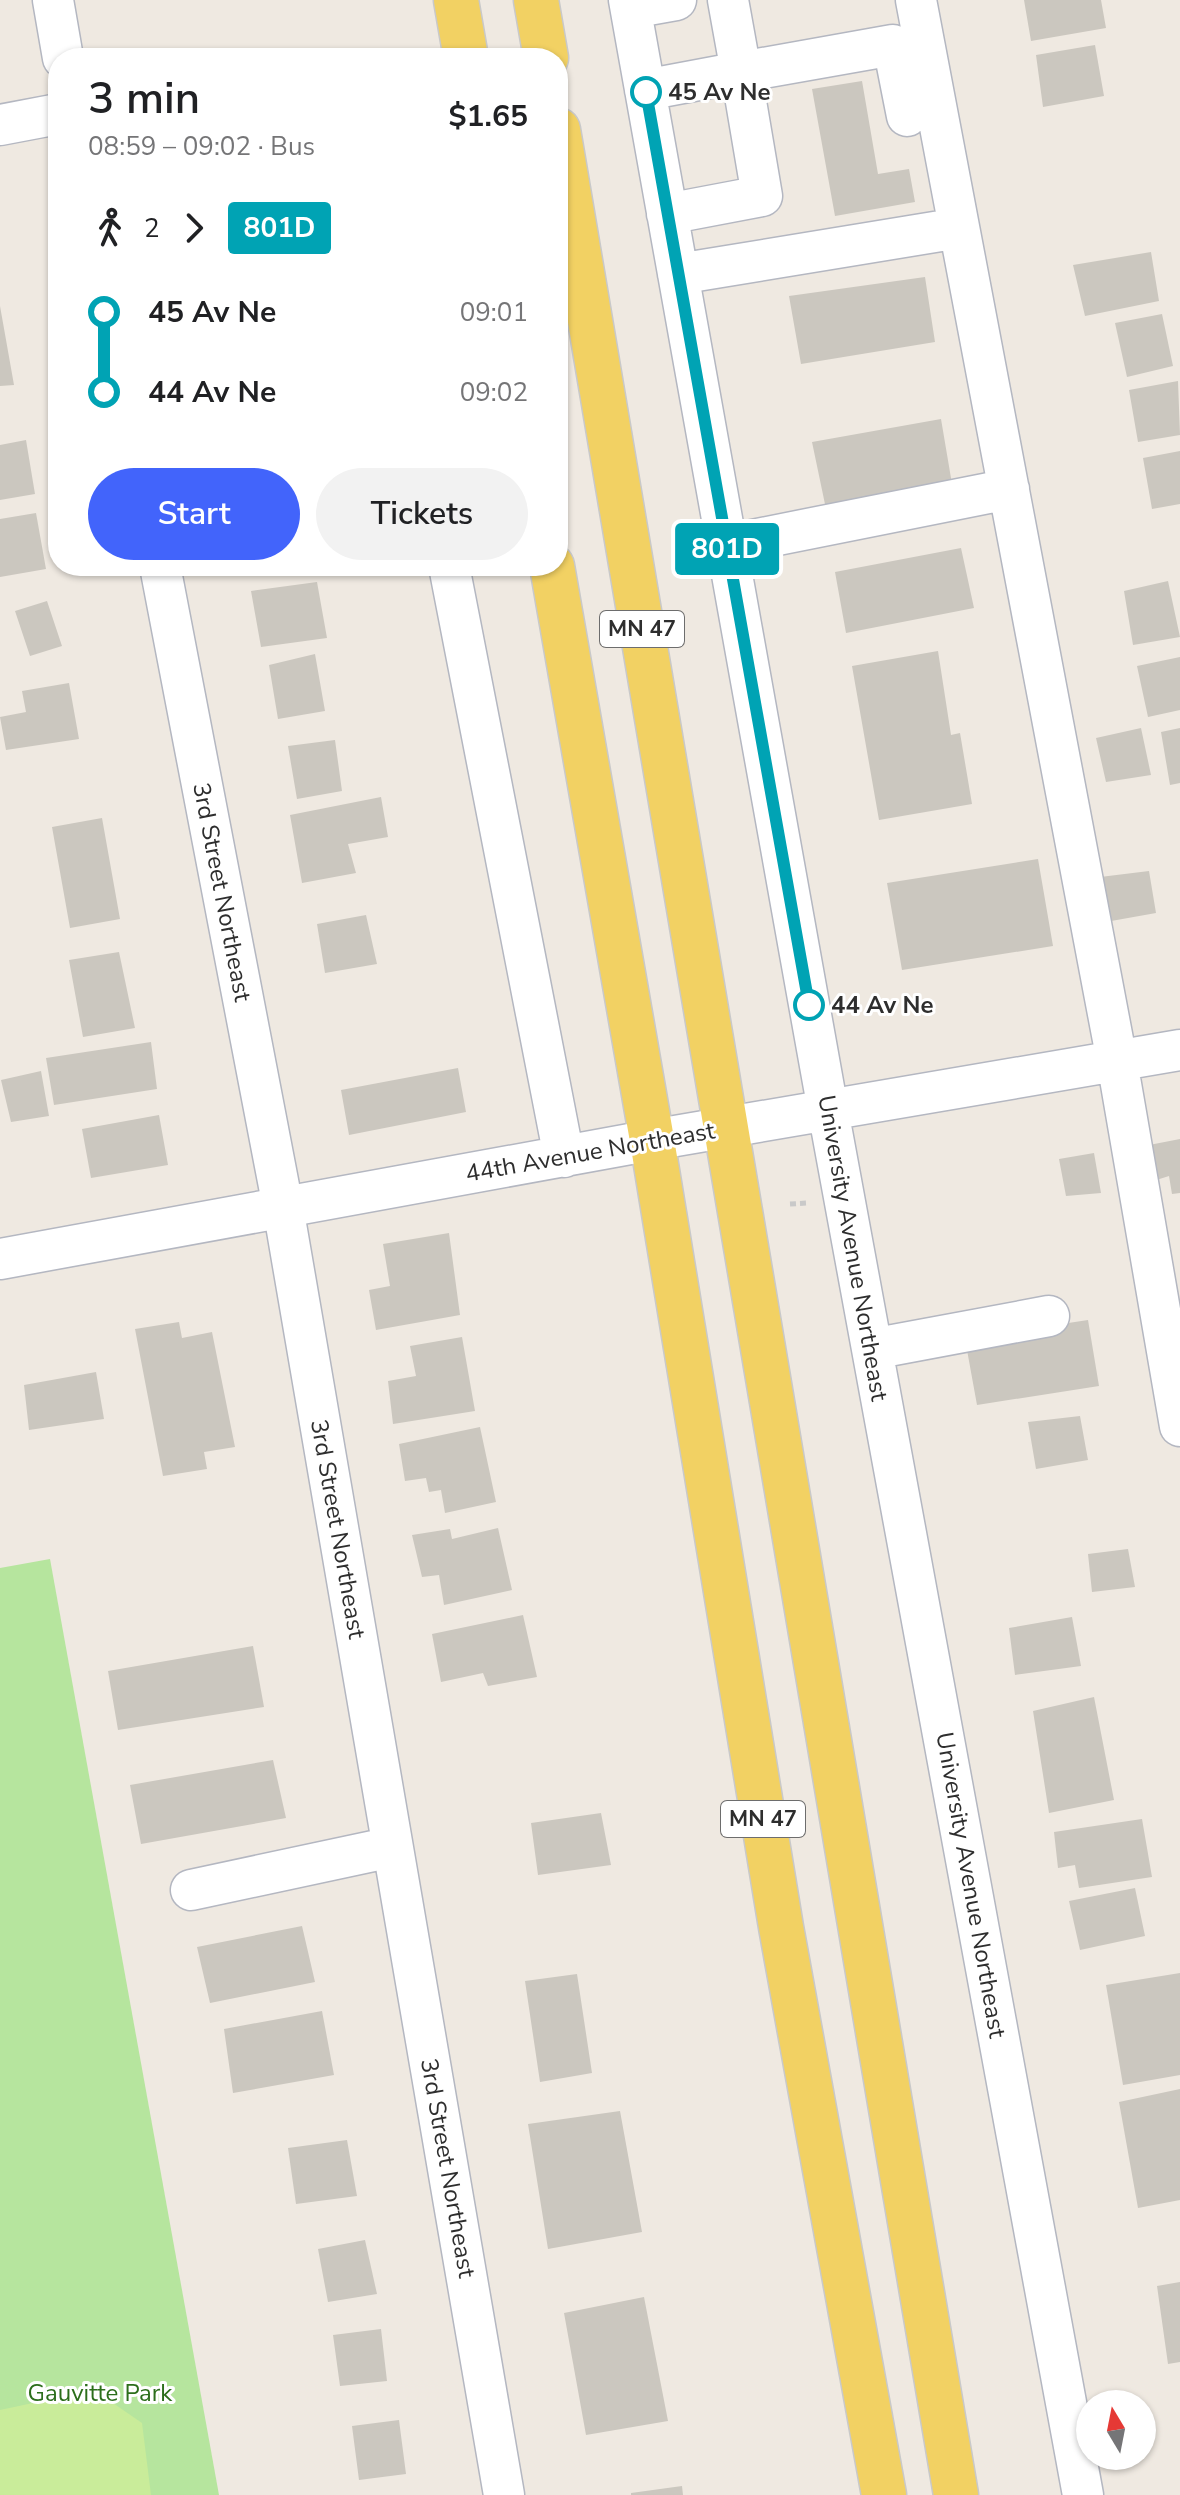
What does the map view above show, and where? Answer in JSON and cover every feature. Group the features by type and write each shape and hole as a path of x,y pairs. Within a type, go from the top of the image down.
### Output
{"main road":[{"path":"456,0 464,48"},
{"path":"536,0 544,48"},
{"name":"MN 47","path":"568,189 956,2495"},
{"name":"MN 47","path":"554,576 652,1140 781,1927 884,2495"}],"street":[{"path":"53,0 61,48"},
{"path":"630,4 676,0"},
{"path":"667,214 762,196 728,0"},
{"path":"916,0 1117,1061 1180,1426"},
{"name":"University Avenue Northeast","path":"630,4 828,1110 1083,2495"},
{"path":"645,90 893,45 907,116"},
{"path":"0,125 48,116"},
{"path":"678,274 959,228"},
{"path":"727,545 1009,489"},
{"name":"3rd Street Northeast","path":"162,576 283,1207 504,2495"},
{"path":"451,576 564,1157"},
{"name":"44th Avenue Northeast","path":"0,1259 652,1140 1180,1050"},
{"path":"872,1349 1049,1316"},
{"path":"191,1890 392,1847"}],"green space":[{"name":"Gauvitte Park","path":"50,1559 219,2495 0,2495 0,1568"},
{"path":"94,2390 142,2423 151,2495 0,2495 0,2410"}],"building":[{"path":"1024,0 1101,0 1106,28 1031,41"},
{"path":"1095,45 1104,96 1043,107 1036,55"},
{"path":"862,81 878,174 909,169 915,202 835,216 812,89"},
{"path":"1151,252 1159,301 1085,316 1073,265"},
{"path":"925,277 935,342 801,364 789,296"},
{"path":"0,306 14,385 0,386"},
{"path":"1162,314 1173,366 1127,377 1115,323"},
{"path":"1178,381 1180,435 1138,442 1129,390"},
{"path":"941,419 952,484 826,509 812,442"},
{"path":"26,440 35,494 0,500 0,445"},
{"path":"1180,451 1180,504 1152,509 1143,458"},
{"path":"36,513 46,569 0,577 0,519"},
{"path":"961,548 974,608 846,633 835,572"},
{"path":"1168,581 1180,637 1133,645 1124,591"},
{"path":"317,582 327,638 261,647 251,591"},
{"path":"47,601 62,646 30,656 15,611"},
{"path":"938,651 951,735 960,733 972,804 879,820 852,666"},
{"path":"315,654 325,711 278,719 269,665"},
{"path":"1180,657 1180,710 1148,717 1137,666"},
{"path":"69,683 79,739 6,750 0,717 26,712 22,691"},
{"path":"1141,728 1151,775 1106,782 1096,738"},
{"path":"1180,728 1180,783 1170,785 1161,732"},
{"path":"335,740 342,791 297,799 288,746"},
{"path":"381,797 388,837 348,844 356,873 302,883 290,815"},
{"path":"102,818 120,919 70,928 52,827"},
{"path":"1038,859 1053,946 902,970 887,883"},
{"path":"1149,871 1156,913 1100,923 1092,878"},
{"path":"366,915 377,964 325,973 317,924"},
{"path":"119,952 135,1028 83,1037 69,960"},
{"path":"151,1042 157,1089 54,1105 46,1058"},
{"path":"458,1068 466,1112 349,1135 341,1090"},
{"path":"41,1071 49,1116 11,1122 1,1080"},
{"path":"159,1115 168,1165 91,1178 82,1129"},
{"path":"1180,1139 1180,1193 1172,1194 1169,1176 1150,1182 1144,1146"},
{"path":"1094,1153 1101,1193 1066,1196 1059,1159"},
{"path":"449,1233 460,1315 376,1330 369,1290 390,1286 383,1244"},
{"path":"1088,1320 1099,1386 977,1405 965,1339"},
{"path":"179,1322 182,1338 212,1332 235,1447 204,1452 207,1469 163,1476 135,1329"},
{"path":"462,1337 475,1411 393,1424 388,1381 416,1376 410,1346"},
{"path":"96,1372 104,1419 29,1430 24,1385"},
{"path":"1080,1416 1088,1460 1036,1469 1028,1422"},
{"path":"480,1427 496,1502 445,1513 441,1490 429,1492 426,1478 405,1481 399,1444"},
{"path":"498,1528 512,1590 444,1605 439,1575 422,1577 412,1535 450,1529 452,1539"},
{"path":"1128,1549 1135,1587 1092,1592 1088,1554"},
{"path":"523,1615 537,1677 488,1686 483,1673 441,1682 432,1634"},
{"path":"1072,1617 1081,1666 1015,1675 1009,1628"},
{"path":"253,1646 264,1707 118,1730 108,1671"},
{"path":"1094,1697 1114,1800 1049,1813 1033,1711"},
{"path":"273,1760 286,1818 141,1844 130,1785"},
{"path":"601,1813 611,1865 538,1875 531,1823"},
{"path":"1142,1819 1152,1877 1079,1888 1075,1865 1058,1868 1054,1832"},
{"path":"1135,1888 1145,1936 1080,1950 1069,1901"},
{"path":"302,1926 315,1982 210,2003 197,1947"},
{"path":"1180,1973 1180,2075 1123,2085 1106,1985"},
{"path":"577,1974 592,2073 540,2082 525,1981"},
{"path":"322,2011 334,2075 233,2093 224,2029"},
{"path":"1180,2089 1180,2200 1138,2208 1119,2102"},
{"path":"620,2111 642,2232 548,2249 528,2124"},
{"path":"347,2140 357,2196 296,2204 288,2148"},
{"path":"365,2240 377,2294 328,2302 318,2249"},
{"path":"1180,2282 1180,2362 1168,2364 1157,2286"},
{"path":"644,2297 668,2421 586,2435 564,2313"},
{"path":"381,2329 387,2381 340,2386 333,2335"},
{"path":"399,2420 406,2474 359,2480 352,2426"},
{"path":"682,2486 683,2495 631,2495 631,2493"}],"bus line":[{"name":"801D","path":"646,92 809,1005"}],"place":[{"name":"45 Av Ne","path":"646,92"},
{"name":"44 Av Ne","path":"809,1005"}]}
